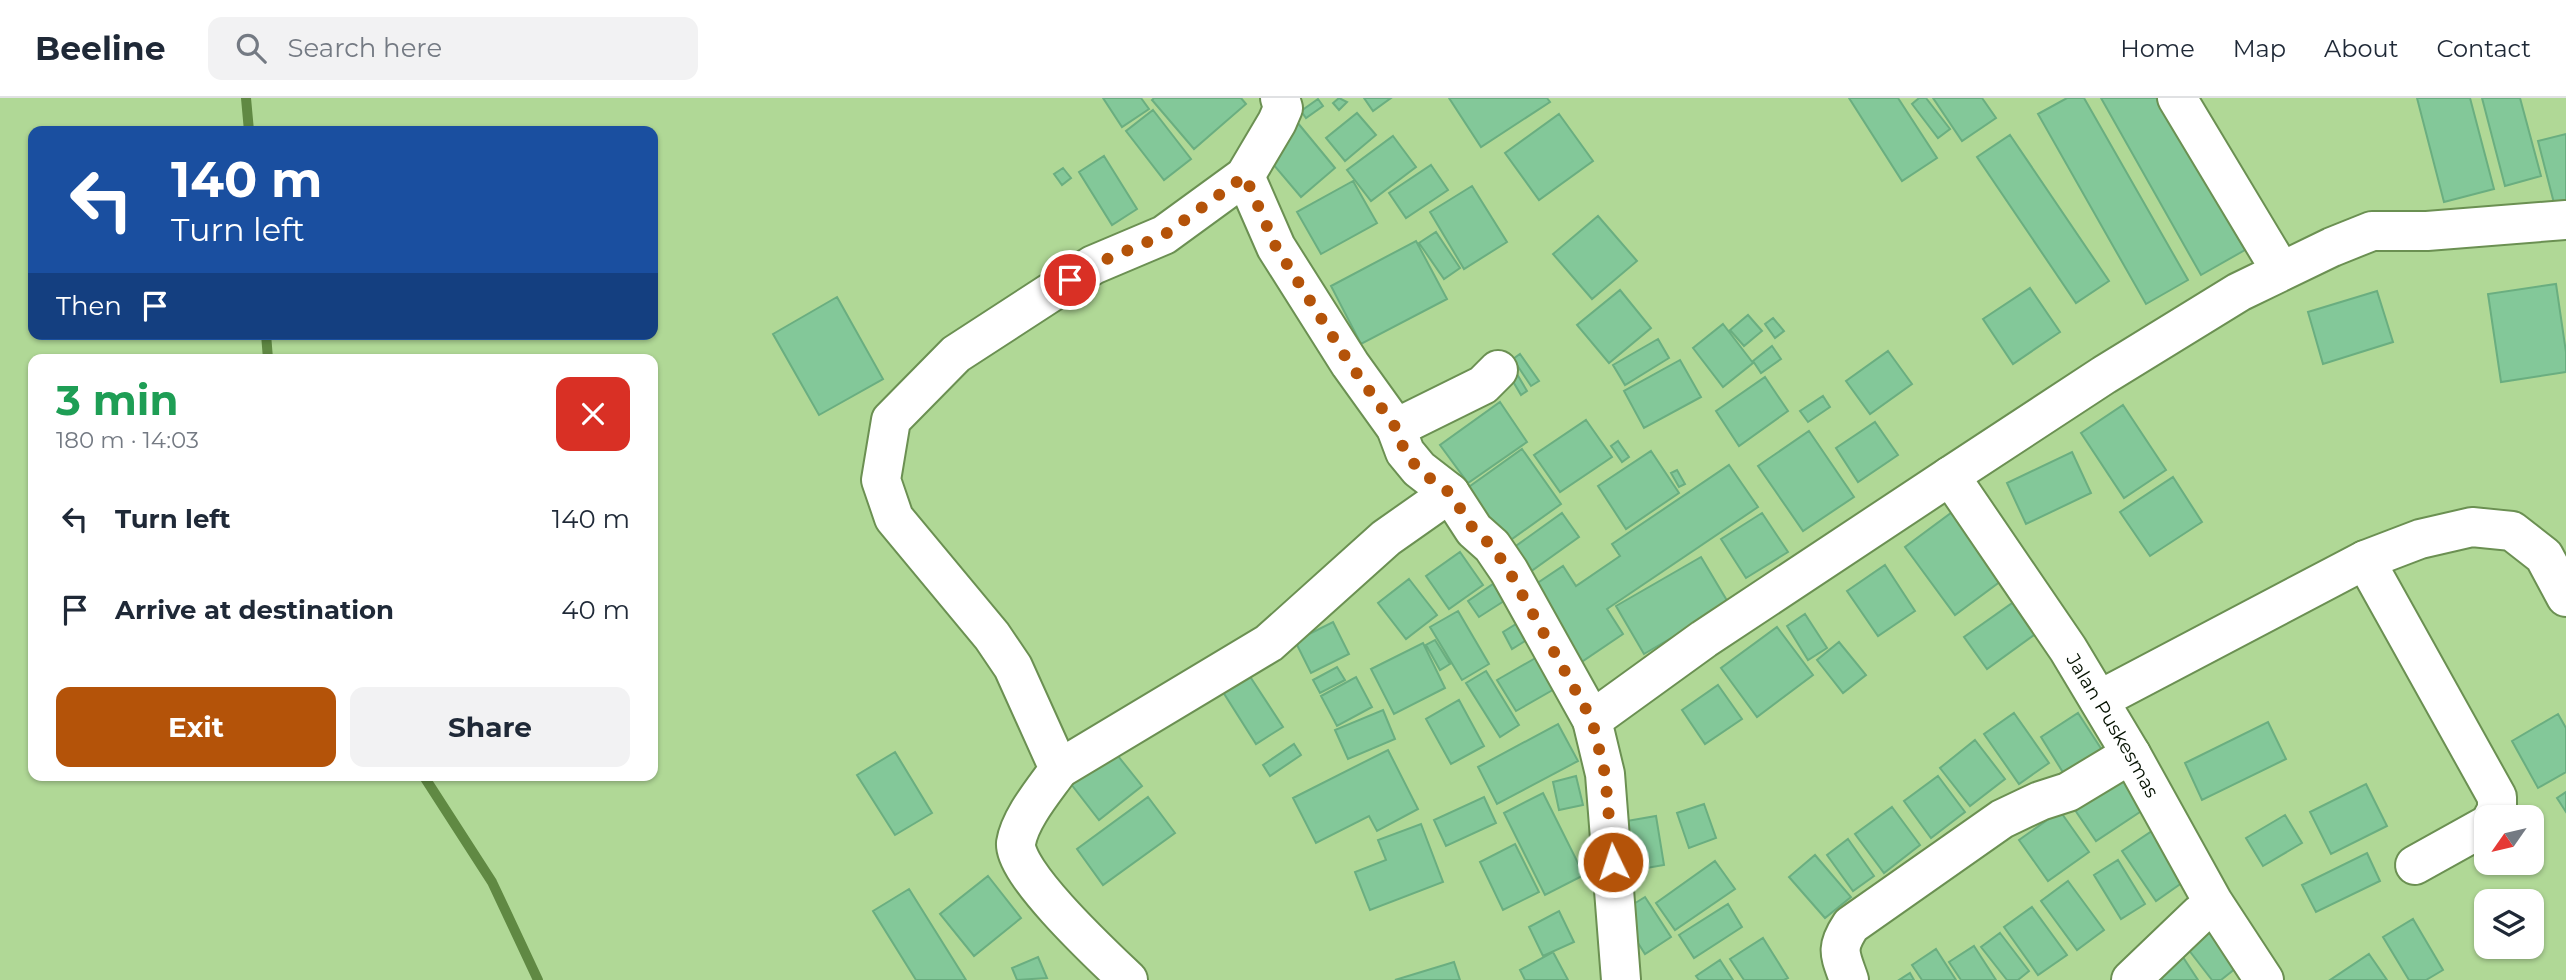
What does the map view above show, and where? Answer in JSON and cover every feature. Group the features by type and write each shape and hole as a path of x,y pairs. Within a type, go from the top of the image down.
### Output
{"street":[{"path":"2177,98 2281,271"},
{"path":"1059,769 1013,667 999,646 894,518 881,480 891,420 956,355 1093,265 1164,235 1245,176 1277,122 1285,101"},
{"path":"1245,176 1276,247 1350,364 1396,428 1405,452 1419,470 1450,493 1474,530 1492,546 1509,571 1592,720 1605,774 1621,980"},
{"path":"1592,720 1704,639 1950,476 2239,292 2332,247 2372,231 2427,231 2566,220"},
{"path":"1396,428 1483,385 1498,370"},
{"name":"Jalan Puskesmas","path":"1950,476 2068,649 2131,754 2213,902 2264,980"},
{"path":"1128,980 1047,900 1020,858 1016,845 1030,809 1059,769 1269,643 1386,538 1450,493"},
{"path":"2099,700 2365,560 2420,539 2472,527 2512,531 2544,556 2566,597"},
{"path":"2365,560 2497,797 2497,805"},
{"path":"1849,980 1840,956 1841,940 1852,925 2002,819 2040,801 2068,792 2131,754"},
{"path":"2415,865 2474,832"},
{"path":"2131,980 2200,914"}],"building":[{"path":"1103,98 1141,98 1149,109 1122,127"},
{"path":"1241,98 1246,104 1194,149 1152,100"},
{"path":"1339,98 1347,102 1339,110 1333,103"},
{"path":"1364,98 1391,98 1373,111"},
{"path":"1449,98 1547,98 1550,102 1481,147"},
{"path":"1849,98 1898,98 1937,158 1902,181"},
{"path":"1919,98 1926,98 1950,129 1938,138 1912,104"},
{"path":"1933,98 1982,98 1996,118 1962,141"},
{"path":"2067,98 2084,98 2188,280 2146,304 2038,114"},
{"path":"2101,98 2158,98 2245,250 2201,275"},
{"path":"2417,98 2470,98 2494,189 2444,202"},
{"path":"2482,98 2520,98 2541,176 2505,186"},
{"path":"1318,99 1323,106 1306,118 1301,111"},
{"path":"1153,110 1191,159 1164,180 1126,131"},
{"path":"1357,113 1376,135 1345,161 1326,138"},
{"path":"1559,114 1593,161 1539,200 1505,153"},
{"path":"1297,122 1335,168 1301,197 1262,151"},
{"path":"2566,134 2566,204 2555,207 2538,141"},
{"path":"2010,135 2109,281 2076,303 1977,157"},
{"path":"1393,136 1416,167 1371,201 1347,170"},
{"path":"1104,156 1137,209 1112,225 1079,172"},
{"path":"1431,165 1448,190 1406,218 1389,193"},
{"path":"1063,168 1071,178 1062,185 1054,174"},
{"path":"1353,181 1377,223 1321,254 1297,212"},
{"path":"1472,186 1507,242 1464,269 1430,212"},
{"path":"1598,216 1637,261 1592,299 1553,254"},
{"path":"1436,232 1460,268 1444,279 1419,243"},
{"path":"1416,241 1447,299 1361,344 1331,286"},
{"path":"2556,284 2566,352 2566,372 2501,382 2488,294"},
{"path":"2030,288 2060,332 2013,364 1983,319"},
{"path":"1620,290 1651,328 1609,363 1577,325"},
{"path":"2377,291 2393,342 2323,364 2308,312"},
{"path":"837,297 883,379 819,415 773,334"},
{"path":"1748,315 1762,331 1744,346 1730,330"},
{"path":"1773,318 1784,331 1775,338 1765,324"},
{"path":"1723,324 1753,363 1723,387 1693,348"},
{"path":"1658,339 1669,358 1625,385 1613,365"},
{"path":"1772,346 1781,359 1761,373 1753,361"},
{"path":"1888,351 1912,384 1870,414 1846,381"},
{"path":"1520,354 1539,381 1531,386 1513,359"},
{"path":"1680,360 1701,397 1644,428 1624,391"},
{"path":"1514,369 1527,391 1521,395 1508,373"},
{"path":"1765,377 1788,411 1739,446 1716,411"},
{"path":"1823,396 1830,407 1808,422 1800,411"},
{"path":"1500,402 1527,442 1468,483 1440,445"},
{"path":"2123,405 2166,470 2124,498 2081,433"},
{"path":"1586,420 1612,457 1560,492 1534,455"},
{"path":"1875,422 1898,455 1858,482 1836,448"},
{"path":"1809,431 1854,497 1803,531 1758,466"},
{"path":"1618,441 1629,457 1622,462 1611,446"},
{"path":"1522,449 1561,504 1505,544 1466,489"},
{"path":"1651,451 1679,493 1626,529 1598,486"},
{"path":"2072,452 2091,493 2026,524 2007,483"},
{"path":"1729,465 1758,507 1607,609 1623,634 1580,663 1530,588 1563,566 1576,586 1620,556 1612,544"},
{"path":"1677,470 1685,484 1679,487 1671,473"},
{"path":"2173,477 2202,522 2150,556 2120,512"},
{"path":"1955,510 2005,578 1955,615 1905,547"},
{"path":"1562,513 1579,537 1530,572 1513,548"},
{"path":"1762,513 1788,552 1746,578 1721,539"},
{"path":"1460,552 1483,585 1449,609 1426,576"},
{"path":"1701,557 1729,604 1644,654 1616,606"},
{"path":"1885,565 1915,611 1878,636 1847,591"},
{"path":"1409,579 1437,615 1406,639 1378,603"},
{"path":"1493,584 1504,601 1479,617 1468,601"},
{"path":"2025,594 2048,625 1987,669 1964,637"},
{"path":"1458,611 1489,664 1462,680 1430,627"},
{"path":"1805,614 1827,648 1808,660 1787,626"},
{"path":"1521,621 1530,638 1512,649 1503,632"},
{"path":"1333,622 1349,654 1311,673 1295,641"},
{"path":"1777,627 1813,675 1757,717 1721,668"},
{"path":"1435,640 1450,664 1440,670 1426,645"},
{"path":"1839,642 1866,675 1843,693 1817,660"},
{"path":"1423,643 1445,688 1394,714 1371,669"},
{"path":"1539,656 1558,687 1516,711 1497,680"},
{"path":"1337,667 1345,680 1320,693 1313,680"},
{"path":"1486,671 1519,725 1500,737 1466,683"},
{"path":"1249,675 1283,727 1256,744 1223,692"},
{"path":"1356,677 1372,707 1337,726 1321,696"},
{"path":"1718,685 1742,719 1705,744 1682,710"},
{"path":"1459,700 1484,746 1451,764 1426,719"},
{"path":"1383,710 1395,739 1348,759 1335,730"},
{"path":"2014,713 2049,763 2019,784 1984,734"},
{"path":"2078,713 2102,750 2064,774 2041,737"},
{"path":"2558,714 2566,728 2566,772 2538,788 2512,741"},
{"path":"2268,722 2286,759 2202,800 2185,763"},
{"path":"1558,724 1578,761 1497,804 1478,767"},
{"path":"1975,740 2005,779 1970,806 1940,768"},
{"path":"1294,744 1301,755 1270,776 1263,765"},
{"path":"1388,750 1418,809 1377,831 1369,816 1316,843 1293,798"},
{"path":"1114,751 1142,786 1099,820 1071,784"},
{"path":"895,752 932,813 895,835 857,775"},
{"path":"1576,776 1583,805 1559,810 1553,782"},
{"path":"1938,776 1965,812 1931,838 1904,801"},
{"path":"2122,779 2143,810 2096,841 2075,810"},
{"path":"2366,784 2387,826 2331,854 2310,812"},
{"path":"2566,792 2566,812 2557,798"},
{"path":"1543,793 1584,875 1545,895 1504,813"},
{"path":"1148,797 1175,833 1103,885 1077,849"},
{"path":"1484,797 1496,823 1446,846 1434,820"},
{"path":"1704,804 1716,838 1689,848 1677,813"},
{"path":"1892,807 1920,845 1884,873 1855,834"},
{"path":"2060,811 2089,852 2048,881 2019,840"},
{"path":"2285,815 2302,843 2263,866 2246,838"},
{"path":"1656,816 1664,865 1629,871 1621,822"},
{"path":"1421,824 1443,882 1370,910 1355,872 1386,860 1378,840"},
{"path":"2152,831 2186,880 2156,901 2122,851"},
{"path":"1848,839 1874,876 1853,891 1827,855"},
{"path":"1515,844 1539,892 1503,910 1480,862"},
{"path":"2367,853 2380,881 2316,912 2302,885"},
{"path":"1815,855 1851,897 1825,918 1789,877"},
{"path":"2118,860 2145,904 2121,919 2094,875"},
{"path":"1715,861 1735,889 1675,930 1656,903"},
{"path":"988,876 1021,918 974,956 940,914"},
{"path":"2068,881 2104,930 2077,950 2041,901"},
{"path":"909,889 966,980 916,980 873,911"},
{"path":"1645,897 1671,937 1645,954 1619,913"},
{"path":"1728,904 1742,927 1694,958 1679,935"},
{"path":"2032,907 2067,955 2038,975 2004,927"},
{"path":"1559,911 1574,942 1543,956 1529,927"},
{"path":"2213,916 2246,960 2221,980 2212,980 2181,940"},
{"path":"2413,919 2443,970 2426,980 2409,980 2383,937"},
{"path":"2000,933 2029,971 2018,980 2007,980 1981,947"},
{"path":"1763,938 1788,978 1744,980 1730,959"},
{"path":"2175,945 2198,980 2163,980 2151,962"},
{"path":"1974,946 1996,980 1961,980 1949,962"},
{"path":"1936,949 1956,980 1922,980 1912,965"},
{"path":"1553,952 1568,980 1525,980 1520,970"},
{"path":"2369,954 2387,980 2330,980"},
{"path":"1038,957 1047,978 1017,980 1012,968"},
{"path":"1720,960 1733,980 1699,980 1696,976"},
{"path":"1454,962 1460,980 1395,980"},
{"path":"1910,973 1914,980 1899,980"}],"waterway":[{"path":"246,98 249,126"},
{"path":"266,340 268,354"},
{"path":"427,781 492,882 538,980"}],"route":[{"path":"1070,280 1093,265 1164,235 1245,176 1276,247 1350,364 1396,428 1405,452 1419,470 1450,493 1474,530 1492,546 1509,571 1592,720 1605,774 1613,862"}]}
